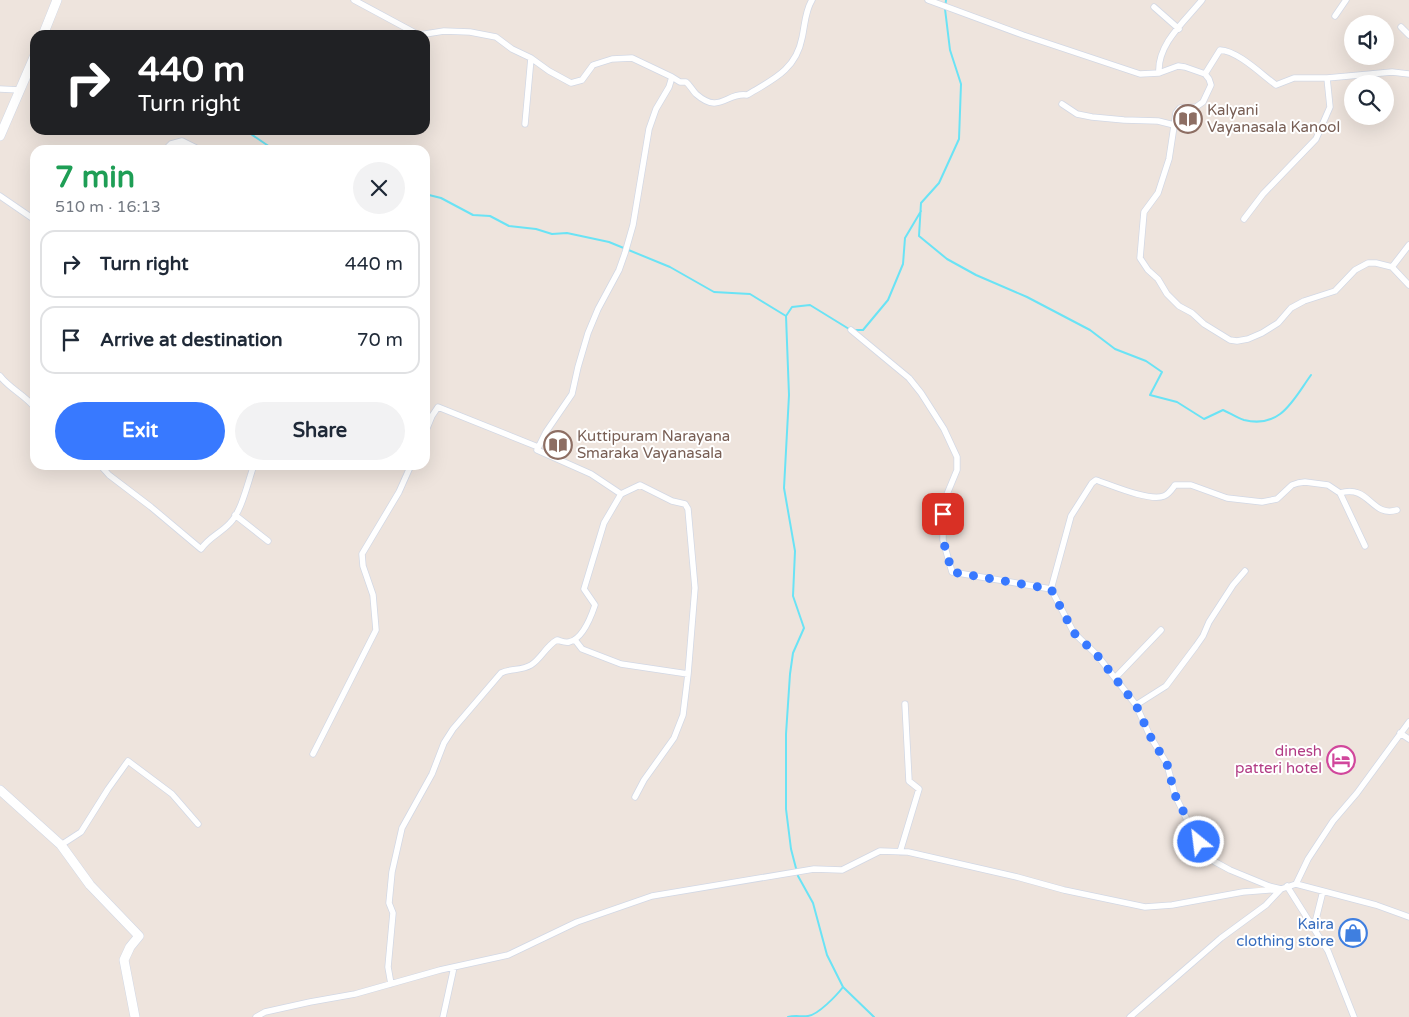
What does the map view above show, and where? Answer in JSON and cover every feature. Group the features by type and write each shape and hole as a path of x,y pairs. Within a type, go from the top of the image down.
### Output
{"main road":[{"path":"45,30 57,0"},
{"path":"0,136 30,67"},
{"path":"0,790 61,845 90,885 140,936 130,947 124,960 127,982 136,1017"}],"street":[{"path":"354,0 410,30"},
{"path":"430,33 444,31 470,32 496,36 512,49 531,58 548,71 571,83 582,80 593,65 612,58 632,58 680,82 686,82 694,93 707,101 718,104 740,94 748,95 782,75 788,68 802,41 807,6 812,0"},
{"path":"928,0 1140,74 1158,73 1178,66 1205,74 1210,79 1211,85 1203,102 1196,107 1180,108 1176,113 1169,159 1158,193 1144,212 1140,258 1148,270 1158,278 1167,294 1179,306 1230,340 1248,339 1262,333 1278,323 1291,308 1304,301 1336,291 1355,270 1368,263 1376,262 1392,267 1409,284"},
{"path":"1158,73 1161,52 1202,0"},
{"path":"1335,16 1346,0"},
{"path":"1154,7 1179,28"},
{"path":"1400,27 1409,35"},
{"path":"1205,74 1220,50 1228,50 1238,56 1276,85 1294,78 1327,78 1392,72 1409,74"},
{"path":"525,124 531,58"},
{"path":"538,447 572,394 588,333 598,309 619,270 636,209 648,129 672,77"},
{"path":"1244,219 1263,194 1316,139 1330,108 1327,78"},
{"path":"0,89 20,90"},
{"path":"1062,104 1077,114 1174,124"},
{"path":"170,145 182,141 190,145"},
{"path":"0,196 30,217"},
{"path":"1392,267 1409,245"},
{"path":"851,330 909,378 944,429 957,457 957,470 945,499 943,514 943,540 952,572 1051,589"},
{"path":"0,376 7,385 30,402"},
{"path":"430,421 438,407 538,447 537,450 591,474 621,494"},
{"path":"104,470 201,549 206,541 231,523 243,500 252,470"},
{"path":"312,754 376,630 373,596 363,566 362,554 409,470"},
{"path":"1281,889 1230,870 1208,858 1175,795 1167,764 1150,736 1136,705 1097,655 1074,633 1051,589 1071,516 1092,483 1096,480 1132,493 1160,497 1167,495 1176,485 1191,485 1227,498 1269,502 1277,499 1292,485 1305,482 1328,485 1340,493 1365,546"},
{"path":"389,984 388,967 393,913 389,903 392,872 402,828 432,774 444,743 464,715 501,673 508,669 521,669 532,664 550,644 557,640 568,643 575,640 584,629 592,616 594,605 584,589 604,523 621,494 640,485 672,501 685,504 688,509 695,588 688,674 682,715 674,738 644,780 636,797"},
{"path":"1340,493 1353,491 1370,500 1375,507 1385,512 1397,510"},
{"path":"235,515 268,541"},
{"path":"1136,705 1166,686 1200,641 1233,586 1245,571"},
{"path":"1115,678 1161,630"},
{"path":"575,640 582,649 621,664 688,674"},
{"path":"900,852 919,789 909,781 905,704"},
{"path":"1296,884 1308,859 1333,821 1357,793 1409,722"},
{"path":"1400,733 1409,739"},
{"path":"61,845 81,832 128,761 172,794 198,824"},
{"path":"256,1017 265,1012 355,994 454,967 508,955 577,922 652,896 804,870 842,870 880,850 900,852 1064,890 1145,906 1172,906 1243,892 1281,889 1296,884 1376,904 1409,917"},
{"path":"1288,886 1328,951 1354,1017"},
{"path":"1130,1017 1221,938 1266,905 1281,889"},
{"path":"1314,928 1323,891"},
{"path":"444,1017 454,967"}],"waterway":[{"path":"946,0 945,9 950,50 961,84 959,139 939,183 921,203 919,236 947,259 976,275 1027,297 1090,330 1115,349 1146,361 1162,372 1150,395 1177,402 1204,419 1223,410 1244,420 1257,422 1268,420 1277,416 1292,403 1311,375"},
{"path":"252,135 267,145"},
{"path":"430,195 441,198 473,215 490,216 509,226 536,229 552,234 567,233 609,242 670,267 714,292 750,294 786,316"},
{"path":"853,330 863,330 888,300 903,264 905,238 921,211"},
{"path":"849,329 810,305 792,307 786,316 789,395 784,488 795,551 793,596 804,628 793,653 790,674 786,734 786,809 791,849 798,876 813,903 827,955 843,987 874,1017"},
{"path":"788,1017 812,1015 827,1004 843,987"}],"place":[{"name":"Kalyani Vayanasala Kanool","path":"1188,119"},
{"name":"Kuttipuram Narayana Smaraka Vayanasala","path":"558,445"},
{"name":"dinesh patteri hotel","path":"1341,760"},
{"name":"Kaira clothing store","path":"1353,933"}],"route":[{"path":"943,514 943,540 952,572 1051,589 1074,633 1097,655 1136,705 1150,736 1167,764 1175,795 1199,842"}]}
